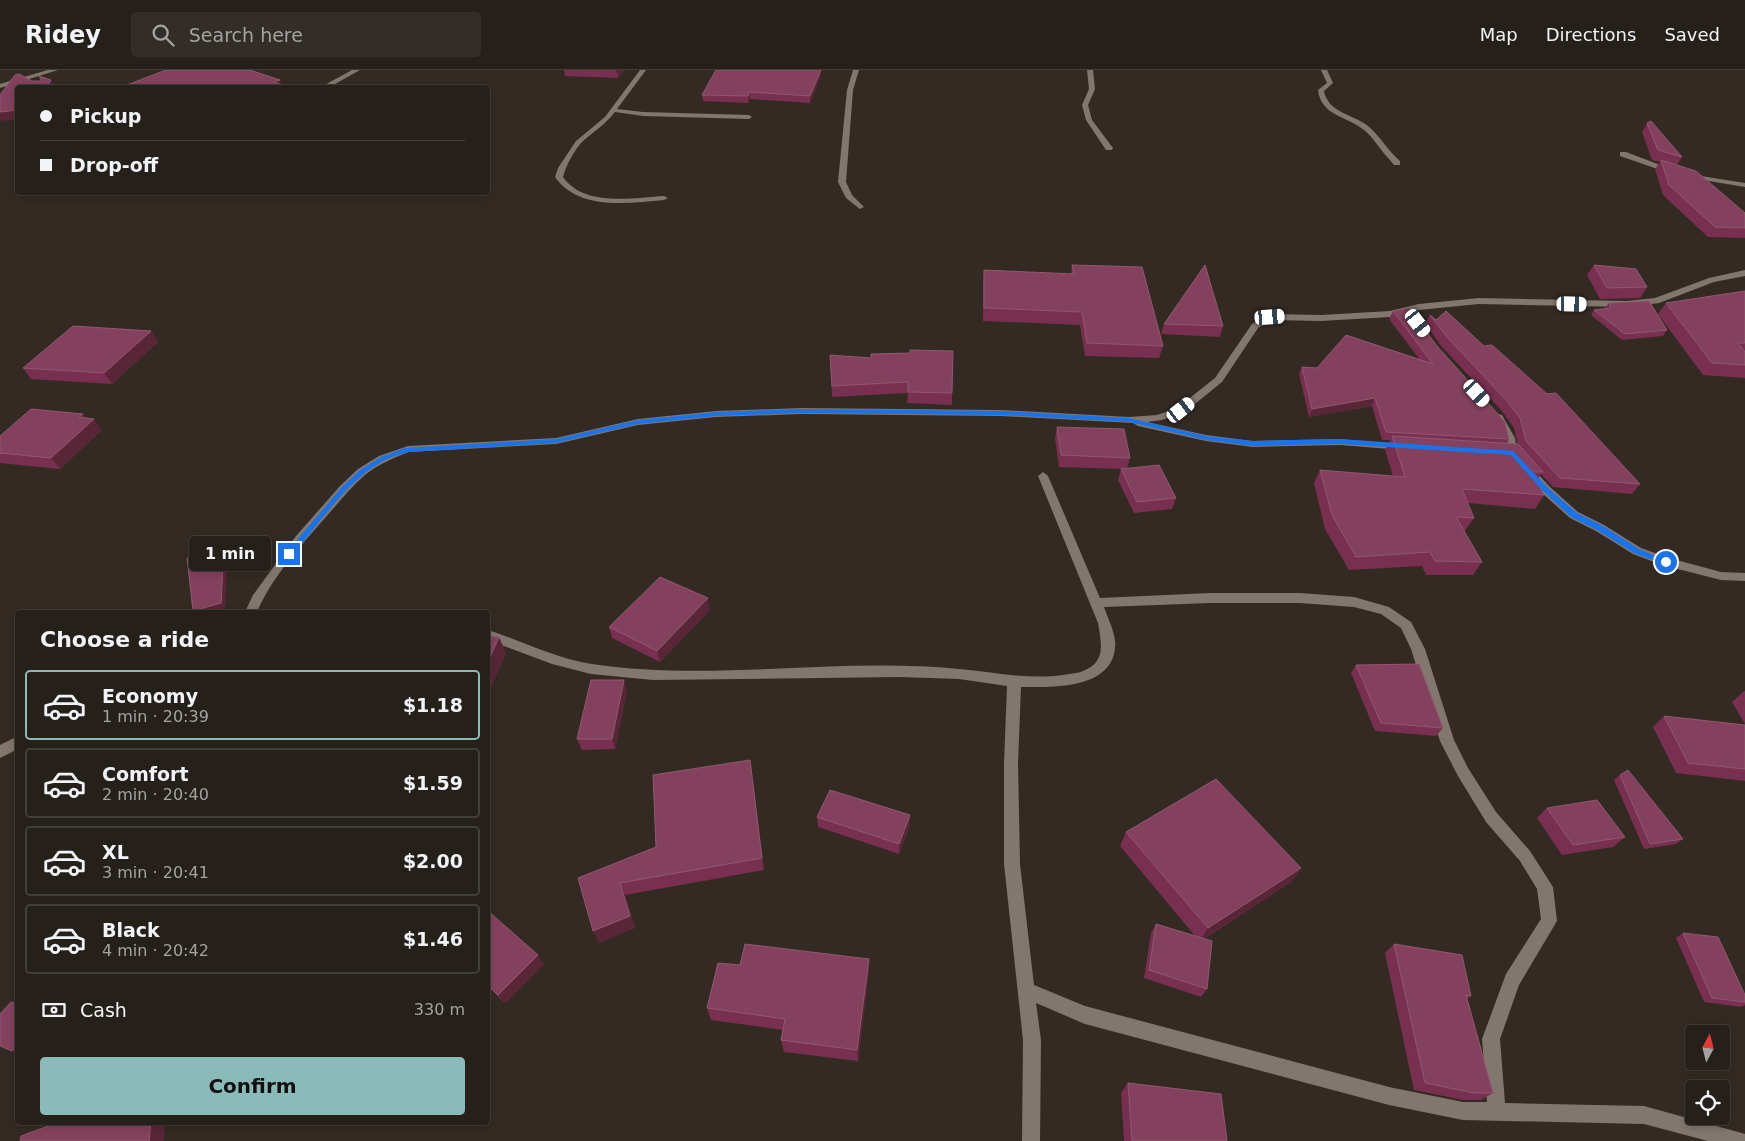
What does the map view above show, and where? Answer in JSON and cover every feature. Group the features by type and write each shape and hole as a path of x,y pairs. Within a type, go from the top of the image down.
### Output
{"street":[{"path":"0,86 55,70"},
{"path":"328,85 357,70"},
{"path":"643,70 607,118 578,142 562,168 559,177 562,183 574,192 594,198 619,202 664,198"},
{"path":"856,70 850,90 842,182 849,196 860,207"},
{"path":"1090,70 1092,89 1085,105 1089,120 1109,148"},
{"path":"1324,70 1330,83 1321,90 1324,101 1330,109 1364,127 1387,155 1397,163"},
{"path":"25,80 37,85"},
{"path":"612,110 652,114 750,117"},
{"path":"1623,154 1678,173"},
{"path":"1687,175 1745,185"},
{"path":"252,610 257,598 300,539 344,489 362,472 383,458 408,449 556,441 638,422 716,414 802,411 1001,413 1129,420 1158,418 1181,410 1219,380 1255,326 1261,320 1270,317 1350,317 1390,314 1456,302 1479,301 1626,304 1656,301 1712,280 1745,273"},
{"path":"1408,310 1418,323"},
{"path":"1490,408 1507,429 1508,453 1574,515 1600,528 1637,551 1666,562 1721,576 1745,577"},
{"path":"1129,420 1206,438 1253,444 1340,442 1418,448"},
{"path":"490,636 557,660 591,669 653,675 899,672 959,674 1014,682 1055,682 1087,676 1102,665 1109,648 1104,623 1043,476"},
{"path":"1095,603 1210,598 1336,600 1354,602 1385,610 1406,625 1418,649 1447,741 1463,772 1490,818 1525,856 1545,887 1549,921 1512,980 1491,1040 1497,1113"},
{"path":"1014,682 1011,764 1012,864 1032,1040 1031,1141"},
{"path":"0,752 15,744"},
{"path":"1026,990 1085,1015 1389,1096 1463,1111 1644,1116 1706,1130 1738,1141"}],"building":[{"path":"166,70 250,70 280,80 274,82 282,85 127,85"},
{"path":"716,70 821,70 810,96 749,92 748,96 702,95"},
{"path":"19,74 32,81 42,81 39,76 51,80 48,85 15,85 15,110 0,112 0,95 15,75"},
{"path":"1651,121 1682,157 1658,150 1647,123"},
{"path":"1661,160 1696,171 1745,213 1745,228 1715,227 1669,185"},
{"path":"1072,265 1142,267 1163,346 1087,343 1082,312 984,308 984,270 1074,274"},
{"path":"1205,265 1223,326 1164,324"},
{"path":"1594,265 1636,269 1647,287 1607,288"},
{"path":"1745,291 1745,343 1738,343 1745,352 1745,365 1712,363 1666,303"},
{"path":"1649,301 1667,330 1625,334 1594,310 1611,308 1609,303"},
{"path":"1409,308 1437,346 1505,422 1509,439 1386,432 1375,398 1312,409 1302,367 1317,368 1346,335 1433,364 1393,311"},
{"path":"1446,311 1484,346 1492,345 1547,394 1556,393 1640,484 1560,478 1526,441 1520,418 1507,401 1447,337 1430,315 1436,320"},
{"path":"73,326 151,331 104,373 23,368"},
{"path":"910,350 953,351 952,393 908,392 908,382 832,386 830,355 871,358 871,354 910,353"},
{"path":"31,409 83,414 79,417 94,419 51,458 0,453 0,436"},
{"path":"1057,427 1124,429 1130,458 1061,455"},
{"path":"1392,436 1518,444 1543,472 1532,472 1544,495 1462,489 1474,518 1456,517 1482,562 1435,561 1430,552 1356,557 1332,515 1320,470 1405,477"},
{"path":"1159,465 1176,498 1137,502 1121,469"},
{"path":"224,547 221,603 193,610 187,558"},
{"path":"660,577 708,598 657,651 609,627"},
{"path":"490,636 499,637 490,657"},
{"path":"1419,664 1443,728 1381,723 1356,665"},
{"path":"591,680 624,680 612,739 577,739"},
{"path":"1664,716 1745,725 1745,769 1688,763"},
{"path":"750,760 762,858 620,883 630,916 593,931 578,878 656,847 653,775"},
{"path":"1628,770 1683,839 1650,844 1620,775"},
{"path":"1216,779 1301,868 1208,928 1126,832"},
{"path":"830,790 910,815 899,844 817,817"},
{"path":"1597,800 1625,837 1573,845 1547,808"},
{"path":"490,913 538,955 498,995 490,987"},
{"path":"1156,924 1212,941 1207,989 1149,970"},
{"path":"1683,933 1718,937 1745,995 1745,1002 1712,998"},
{"path":"745,944 869,959 857,1050 781,1040 785,1019 707,1008 718,963 740,965"},
{"path":"1394,944 1462,955 1471,996 1466,995 1493,1093 1474,1093 1425,1083"},
{"path":"11,1002 15,1003 15,1048 12,1051 0,1046 0,1014"},
{"path":"1128,1083 1221,1094 1227,1141 1132,1141"},
{"path":"51,1125 151,1125 149,1141 20,1141 21,1136"}],"route":[{"path":"289,554 344,489 362,472 383,458 408,449 474,444 526,444 556,441 638,422 716,414 802,411 1001,413 1129,420 1174,432 1253,444 1340,442 1513,453 1546,490 1574,515 1600,528 1637,551 1666,562"}]}
